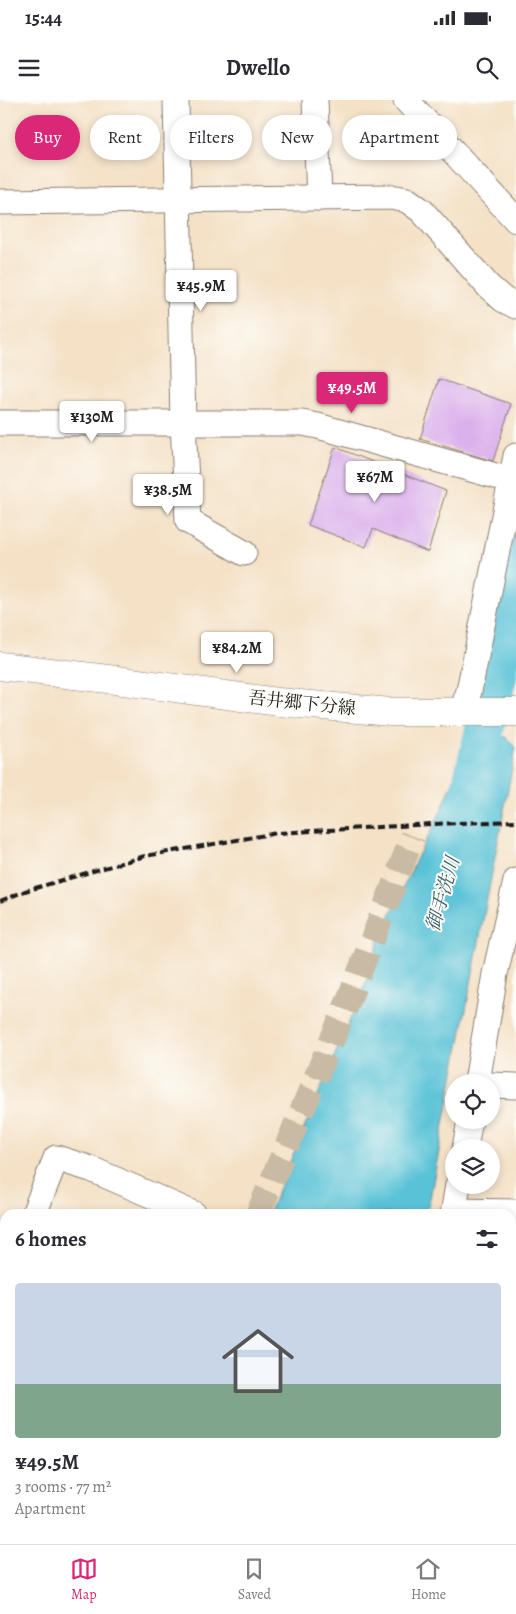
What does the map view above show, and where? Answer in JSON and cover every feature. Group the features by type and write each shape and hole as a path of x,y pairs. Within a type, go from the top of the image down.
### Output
{"main road":[{"name":"吾井郷下分線","path":"0,666 278,702 391,712 516,712"}],"street":[{"path":"176,100 183,423 188,521 244,553"},
{"path":"315,100 319,198"},
{"path":"406,100 516,220"},
{"path":"0,202 391,197 407,200 422,211 488,287 504,300 516,306"},
{"path":"0,423 302,423 513,468 469,691 468,711"},
{"path":"479,1074 506,974 516,881"},
{"path":"500,1086 516,1086"},
{"path":"36,1209 56,1158 91,1169 183,1209"},
{"path":"454,1209 456,1194"}],"water":[{"path":"516,525 516,682 482,682"},
{"path":"472,736 506,737 516,747 454,1074 445,1074 445,1120 428,1209 270,1209 370,972 381,934 441,811"}],"building":[{"path":"439,379 511,404 493,461 420,439"},
{"path":"335,447 446,491 428,552 373,529 366,547 308,525"}],"waterway":[{"name":"御手洗川","path":"471,786 497,678 516,569"}],"tunnel":[{"path":"260,1209 347,1004 413,836"}],"railway":[{"path":"0,901 25,891 145,856 277,833 516,821"}]}
